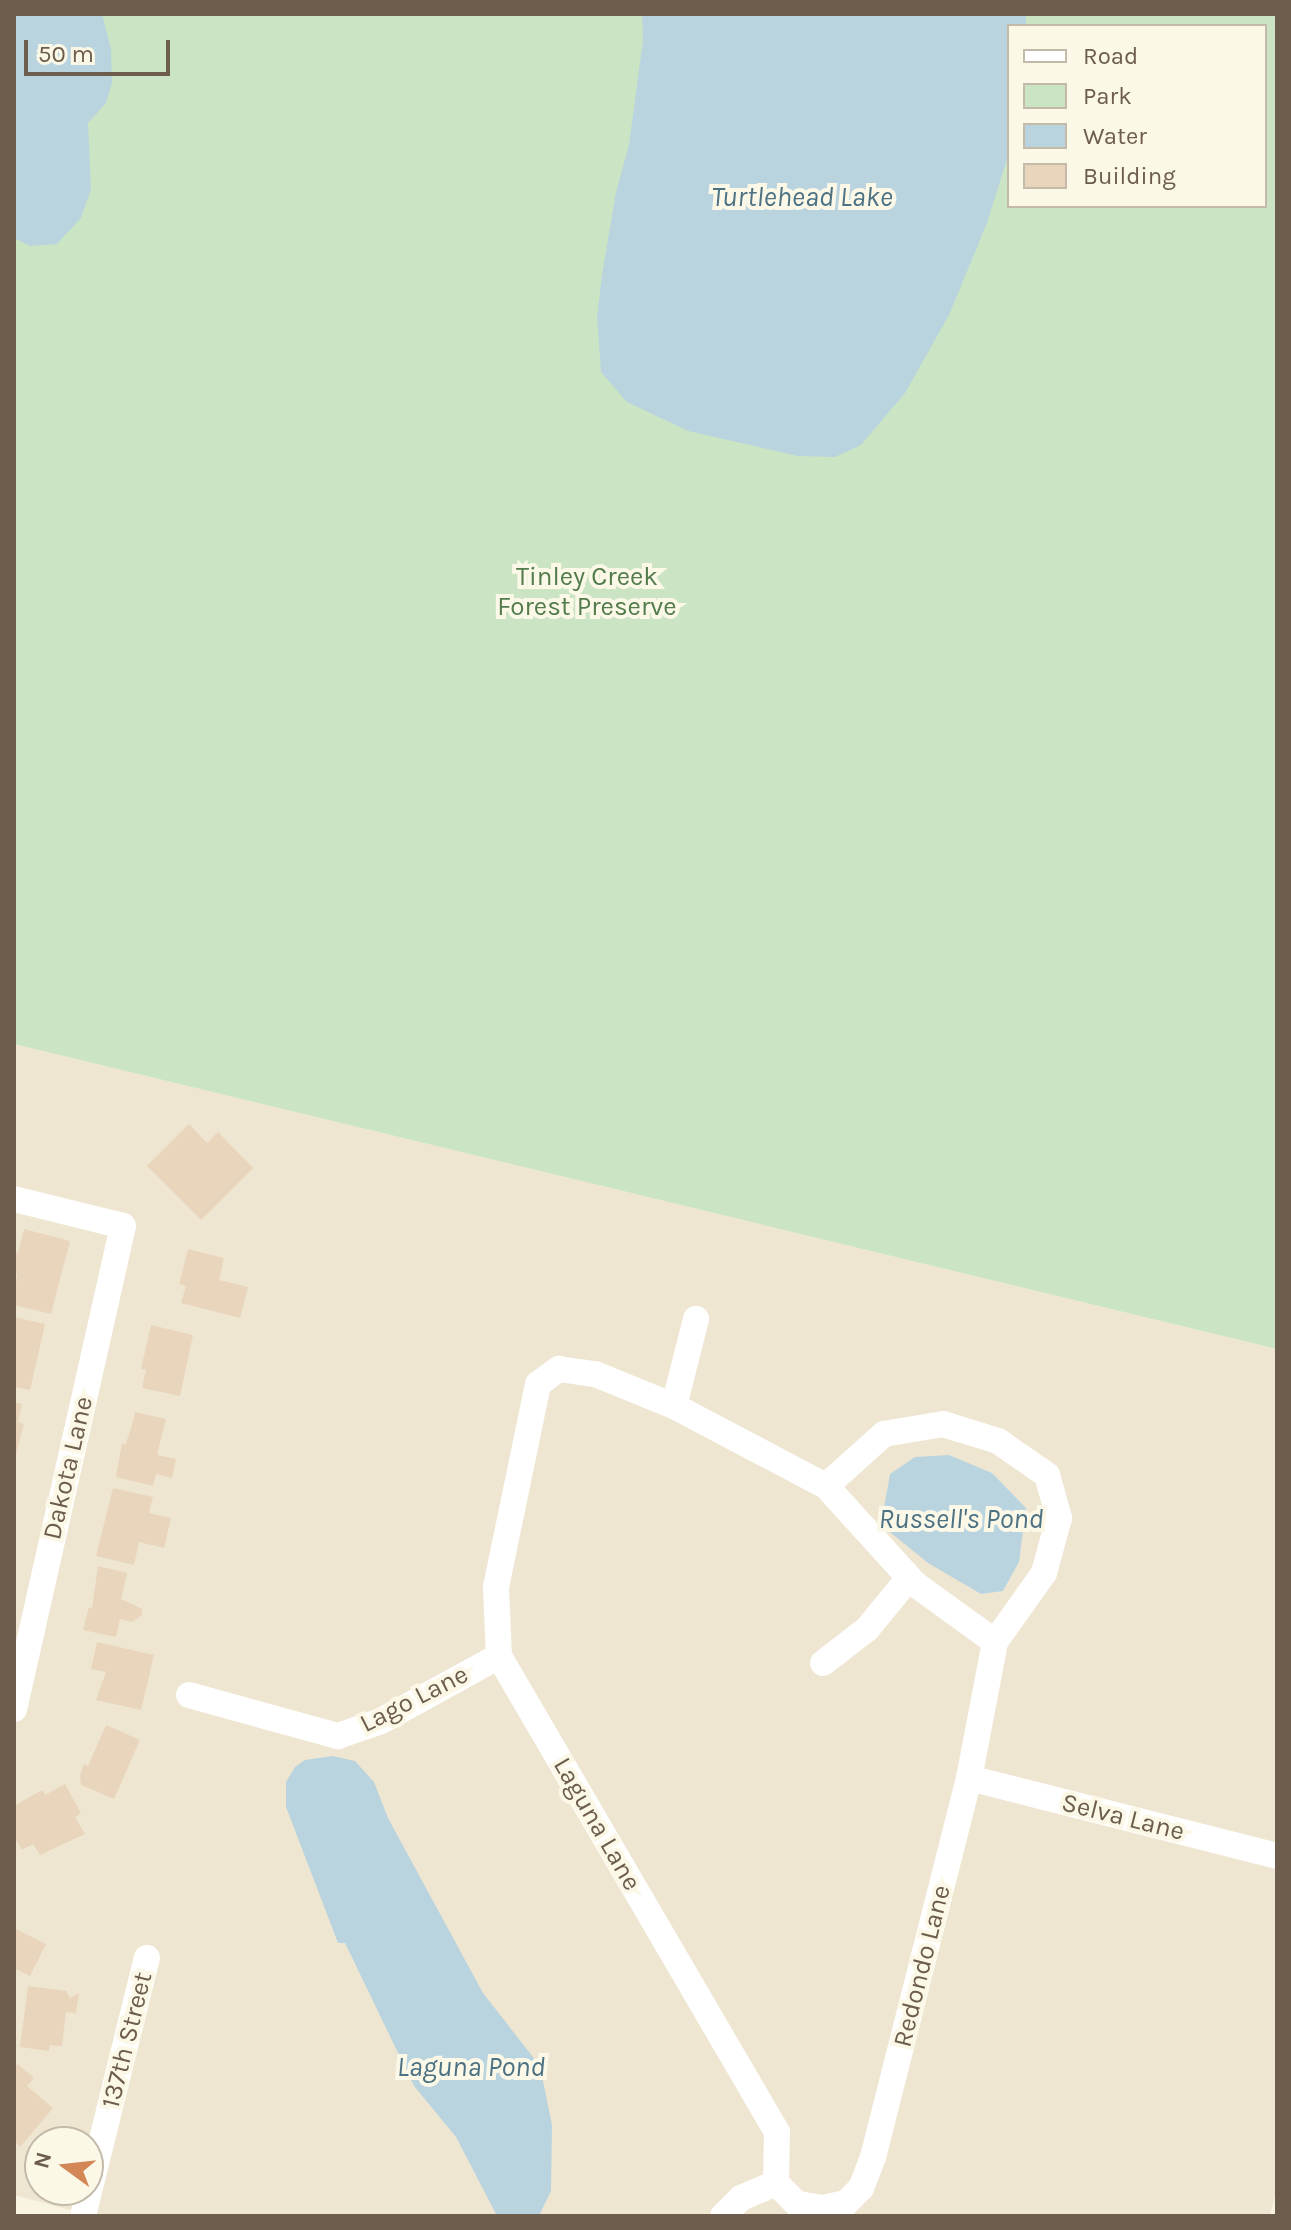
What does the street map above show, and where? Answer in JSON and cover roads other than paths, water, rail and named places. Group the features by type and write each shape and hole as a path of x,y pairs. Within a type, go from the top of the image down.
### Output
{"street":[{"name":"Dakota Lane","path":"14,1199 123,1226 14,1709"},
{"path":"696,1319 674,1406 826,1486 909,1578 995,1642"},
{"name":"Laguna Lane","path":"674,1406 595,1374 559,1369 538,1384 496,1587 499,1656 777,2132 776,2183"},
{"name":"Redondo Lane","path":"776,2183 797,2204 823,2208 846,2203 861,2188 877,2141 969,1778 995,1642 1044,1573 1059,1518 1047,1475 998,1441 943,1424 884,1434 826,1486"},
{"path":"823,1663 867,1629 909,1578"},
{"name":"Lago Lane","path":"189,1695 338,1736 381,1721 499,1656"},
{"name":"Selva Lane","path":"969,1778 1277,1856"},
{"name":"137th Street","path":"83,2216 147,1958"},
{"path":"723,2216 741,2198 776,2183"}],"water":[{"path":"14,14 102,14 111,49 112,83 106,103 88,123 91,189 81,218 57,244 30,246 14,238"},
{"name":"Turtlehead Lake","path":"642,14 1026,14 1026,24 1007,24 1007,159 987,223 949,315 905,393 861,445 835,457 798,456 688,431 627,402 601,372 597,317 602,275 616,192 629,145 643,40"},
{"name":"Russell's Pond","path":"949,1455 992,1473 1026,1508 1019,1562 1003,1591 981,1594 928,1563 891,1533 884,1508 890,1474 915,1457"},
{"name":"Laguna Pond","path":"332,1756 355,1761 374,1782 388,1818 483,1993 540,2066 552,2125 551,2191 539,2216 497,2216 456,2137 414,2086 345,1943 338,1943 286,1807 286,1782 295,1767 305,1760"}],"park label":[{"name":"Tinley Creek Forest Preserve","path":"587,592"}]}
